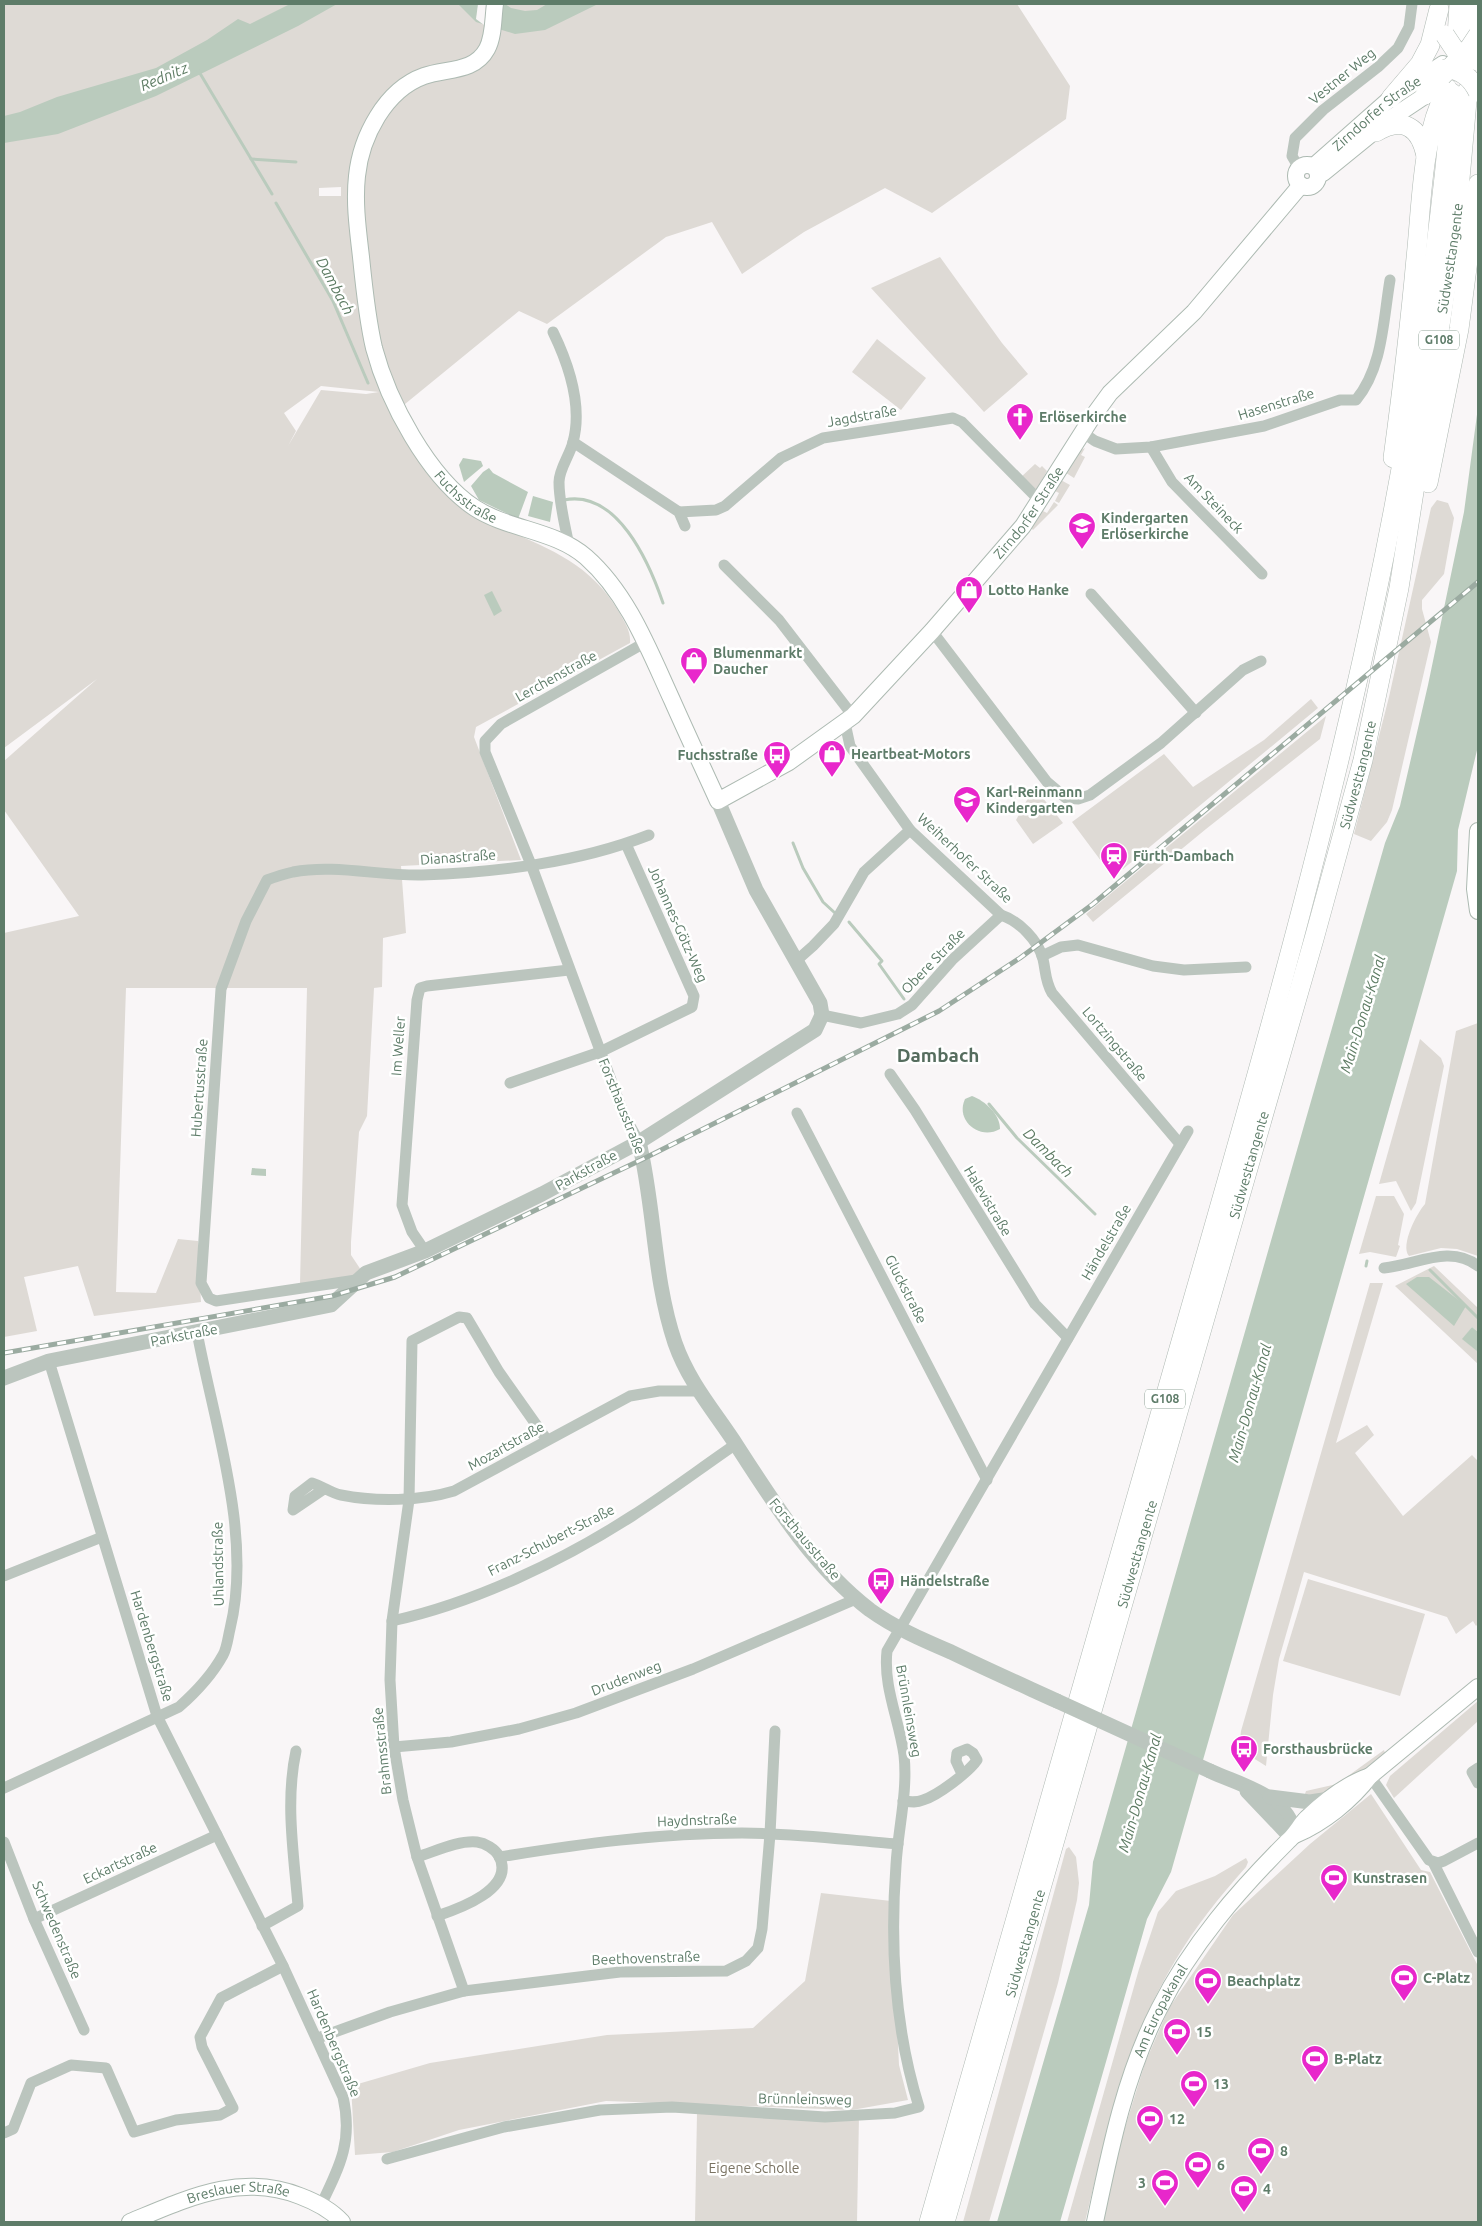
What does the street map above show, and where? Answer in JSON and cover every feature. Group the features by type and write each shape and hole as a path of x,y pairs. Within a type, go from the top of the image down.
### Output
{"highway":[{"path":"1453,76 1451,36 1459,4"},
{"path":"1383,571 1386,508 1407,352 1427,157 1453,76 1476,31 1475,4"},
{"path":"1439,6 1451,36"},
{"path":"1391,98 1420,64 1430,45 1439,6"},
{"name":"Südwesttangente","path":"929,2222 1296,935 1383,571 1407,449 1426,323 1453,76"},
{"name":"Südwesttangente","path":"945,2222 1314,939 1362,760 1399,588 1456,223 1453,76"},
{"path":"1376,132 1394,124 1410,127 1422,140 1427,157"},
{"path":"1399,588 1411,562 1449,381 1459,329 1478,184"}],"main road":[{"name":"Fuchsstraße","path":"494,4 487,48 476,60 463,69 430,74 406,85 390,100 372,127 361,154 356,185 367,307 374,347 389,388 414,437 455,492 491,518 569,546 586,557 619,595 646,642 718,802"},
{"name":"Zirndorfer Straße","path":"1310,170 1391,98 1453,76"},
{"name":"Zirndorfer Straße","path":"718,802 789,762 849,719 932,631 1023,526 1082,432 1110,393 1194,312 1300,185 1295,176 1310,170 1376,132 1387,121 1453,76"},
{"path":"1478,831 1476,889 1478,911"},
{"name":"Am Europakanal","path":"1295,1835 1314,1826 1360,1790 1370,1776 1478,1687"},
{"name":"Am Europakanal","path":"1095,2222 1112,2140 1129,2085 1159,2010 1188,1958 1256,1873 1295,1835 1307,1818 1354,1782 1370,1776"},
{"name":"Breslauer Straße","path":"130,2222 190,2198 224,2189 256,2185 287,2190 321,2205 342,2222"}],"street":[{"name":"Vestner Weg","path":"1310,170 1292,156 1295,138 1323,110 1378,68 1398,48 1409,28 1412,4"},
{"name":"Hasenstraße","path":"1082,432 1095,441 1116,449 1152,447 1264,426 1340,400 1356,400 1365,389 1376,366 1390,280"},
{"path":"553,332 568,364 576,411 573,442 558,479 569,546"},
{"name":"Jagdstraße","path":"679,512 716,510 725,506 781,458 823,438 953,418 962,422 1040,501"},
{"path":"573,442 679,512 685,526"},
{"name":"Am Steineck","path":"1152,447 1172,482 1262,574"},
{"name":"Weiherhofer Straße","path":"724,565 779,620 849,719 850,746 910,830 1001,915 1015,920 1042,956"},
{"path":"1091,594 1196,713"},
{"path":"932,631 1047,782 1066,798 1078,799 1090,795 1130,767 1196,713 1243,670 1261,660"},
{"name":"Lerchenstraße","path":"485,741 501,724 646,642"},
{"name":"Forsthausstraße","path":"485,741 485,752 532,867 624,1115 639,1142 660,1278 669,1323 683,1364 697,1391 736,1444 778,1510 819,1560 856,1599 899,1628 1057,1702 1269,1797 1289,1815 1295,1835"},
{"name":"Fuchsstraße","path":"718,802 756,890 820,1002 822,1015"},
{"path":"796,961 814,946 834,924 864,872 910,830"},
{"name":"Dianastraße","path":"267,880 292,872 331,869 420,875 532,867 626,844 649,835"},
{"name":"Johannes-Götz-Weg","path":"600,1052 692,1007 694,996 626,844"},
{"name":"Hubertusstraße","path":"216,1301 209,1298 204,1292 201,1283 221,989 246,921 267,880"},
{"name":"Obere Straße","path":"822,1015 861,1023 898,1014 912,1005 952,960 1001,915"},
{"path":"1042,956 1061,947 1078,945 1154,966 1184,970 1246,967"},
{"name":"Lortzingstraße","path":"1042,956 1045,981 1052,992 1180,1144"},
{"name":"Im Weller","path":"425,1250 412,1232 402,1205 416,1000 420,988 569,970"},
{"name":"Parkstraße","path":"4,1378 49,1361 324,1308 334,1303 366,1272 425,1250 542,1194 639,1142 814,1030 822,1015"},
{"name":"Forsthausstraße","path":"510,1083 600,1052"},
{"name":"Halevistraße","path":"890,1074 916,1110 1035,1304 1068,1338"},
{"name":"Gluckstraße","path":"797,1112 987,1480"},
{"name":"Händelstraße","path":"899,1628 987,1480 1188,1130"},
{"path":"1384,1268 1400,1266 1431,1257 1455,1255 1471,1260 1478,1266"},
{"name":"Parkstraße","path":"216,1301 356,1280"},
{"name":"Brahmsstraße","path":"464,1992 417,1857 403,1800 394,1746 390,1680 392,1621 409,1500 412,1341 459,1318 467,1318 500,1372 547,1440"},
{"name":"Uhlandstraße","path":"4,1788 179,1707 199,1689 224,1654 235,1609 236,1563 228,1480 198,1332"},
{"name":"Hardenbergstraße","path":"49,1361 157,1716 283,1966 318,2038 343,2097 347,2117 347,2137 341,2163 321,2205"},
{"name":"Mozartstraße","path":"324,1489 341,1495 409,1500 430,1498 454,1491 630,1396 658,1391 697,1391"},
{"name":"Franz-Schubert-Straße","path":"392,1621 427,1613 523,1575 584,1544 633,1516 736,1444"},
{"path":"4,1576 102,1537"},
{"name":"Drudenweg","path":"394,1746 451,1742 519,1729 576,1713 693,1669 856,1599"},
{"name":"Brünnleinsweg","path":"387,2159 504,2126 600,2110 672,2107 825,2117 895,2113 919,2106 908,2065 900,2012 893,1918 903,1801 904,1755 885,1669 886,1651 899,1628"},
{"name":"Beethovenstraße","path":"318,2038 390,2012 464,1992 620,1972 726,1971 746,1960 758,1948 762,1929 770,1834 775,1731"},
{"path":"262,1926 298,1906 290,1797 290,1777 296,1751"},
{"path":"1478,1768 1472,1772 1478,1783"},
{"path":"903,1801 914,1803 926,1800 962,1774"},
{"path":"1370,1776 1429,1859 1475,1934 1478,1952"},
{"name":"Forsthausstraße","path":"1242,1786 1285,1831 1295,1835"},
{"path":"1269,1797 1310,1802 1330,1799"},
{"name":"Haydnstraße","path":"499,1857 598,1841 668,1835 770,1834 898,1844"},
{"name":"Eckartstraße","path":"34,1918 218,1835"},
{"name":"Schwedenstraße","path":"4,1842 34,1918 84,2030"},
{"path":"417,1857 468,1842 478,1842 491,1848 499,1857 501,1869 498,1880 482,1896 436,1916"},
{"path":"1429,1859 1444,1861 1478,1843"},
{"path":"4,2133 13,2129 31,2083 71,2065 106,2068 134,2132 176,2120 220,2115 233,2108 202,2047 200,2037 222,1998 283,1966"}],"green space":[{"path":"4,4 1017,4 1070,86 1066,119 932,213 885,188 804,232 742,274 712,222 666,237 547,324 519,311 394,413 420,459 436,483 451,499 496,525 564,557 584,571 603,589 619,612 629,631 630,643 476,727 474,737 521,860 401,866 406,933 383,938 382,987 374,988 367,1116 359,1132 351,1242 351,1255 361,1270 349,1279 300,1284 307,988 126,988 116,1292 156,1293 178,1239 198,1241 201,1302 94,1316 78,1266 24,1277 37,1331 4,1337 4,933 79,916 4,810 4,761 97,679 4,748","holes":["341,187 341,196 319,196 319,188","321,386 379,392 366,394 321,390 288,446 296,431 284,413"]},
{"path":"940,257 1002,343 1028,374 984,412 871,288"},
{"path":"877,339 926,378 901,410 852,372"},
{"path":"1085,448 1081,455 1085,457 1074,478 1063,471 1077,452"},
{"path":"1035,464 1040,468 1042,466 1047,471 1035,492 1020,478"},
{"path":"1059,479 1070,485 1059,503 1055,501 1059,493 1055,491"},
{"path":"1437,500 1448,503 1454,518 1444,574 1422,600 1422,609 1431,642 1392,810 1387,822 1371,841 1354,834 1389,697 1431,508"},
{"path":"1054,502 1058,505 1033,530 1031,528 1043,511 1047,513"},
{"path":"1311,699 1318,708 1123,869 1118,869 1113,864 1107,869 1072,822 1164,754 1193,787 1264,740"},
{"path":"1326,716 1320,739 1093,922 1086,914"},
{"path":"1038,792 1063,823 1033,844 1016,820 1027,800"},
{"path":"1478,1023 1478,1256 1457,1249 1441,1248 1409,1256 1407,1251 1408,1237 1418,1214 1425,1204 1456,1031"},
{"path":"1420,1039 1441,1058 1444,1066 1416,1203 1411,1211 1396,1181 1379,1184"},
{"path":"1376,1196 1394,1196 1404,1214 1398,1245 1400,1246 1396,1257 1370,1252 1359,1254"},
{"path":"1434,1266 1478,1308 1478,1332 1472,1327 1463,1339 1478,1352 1478,1364 1395,1286"},
{"path":"1370,1283 1383,1283 1336,1443 1367,1425 1374,1435 1355,1453 1403,1516 1472,1455 1478,1461 1478,1624 1476,1626 1473,1621 1456,1634 1447,1617 1304,1572 1279,1659 1273,1695 1266,1766 1243,1749 1241,1731"},
{"path":"1308,1579 1425,1614 1400,1696 1283,1661"},
{"path":"1478,1701 1478,1721 1394,1798 1386,1785 1390,1776"},
{"path":"1384,1750 1385,1753 1368,1767 1337,1788 1315,1795 1305,1794 1306,1791 1337,1784"},
{"path":"1371,1794 1421,1870 1430,1872 1478,1966 1478,2222 1103,2222 1118,2150 1145,2063 1169,2008 1233,1915 1310,1844"},
{"path":"1069,1847 1076,1857 1079,1883 1077,1900 1058,1983 989,2222 963,2222 1066,1849"},
{"path":"1246,1858 1248,1862 1246,1867 1199,1924 1158,1991 1131,2054 1120,2088 1085,2222 1067,2222 1139,1969 1158,1912 1176,1891 1215,1876"},
{"path":"821,1893 891,1901 899,2065 908,2100 852,2110 606,2101 459,2130 393,2152 355,2155 351,2086 430,2063 607,2035 753,2028 805,1981"},
{"name":"Eigene Scholle","path":"697,2113 859,2116 857,2222 695,2222"}],"water":[{"name":"Rednitz","path":"290,4 337,4 298,26 156,96 58,134 4,143 4,116 20,112 57,97 156,68 207,40 238,19 250,24"},
{"path":"458,4 505,4 511,8 525,11 537,10 547,4 598,4 545,30 515,34 476,22"},
{"name":"Main-Donau-Kanal","path":"1478,407 1478,746 1458,830 1457,871 1171,1872 1147,1919 1060,2222 997,2222 1089,1905 1093,1862 1385,843 1400,806 1428,685 1464,512"},
{"path":"463,458 481,461 483,466 464,482 459,465"},
{"path":"489,468 493,473 528,492 518,519 479,500 471,486"},
{"path":"533,496 553,502 550,522 528,516"},
{"path":"492,591 502,611 494,616 484,595"},
{"path":"972,1096 982,1101 995,1113 1000,1129 984,1132 977,1130 966,1121 963,1107 965,1099"},
{"path":"252,1168 266,1169 266,1176 251,1175"},
{"path":"1417,1277 1429,1277 1466,1306 1454,1326 1406,1284"},
{"path":"1472,1327 1478,1332 1478,1352 1462,1339"}],"pier":[{"path":"478,4 500,4 488,28 476,19"}],"waterway":[{"name":"Dambach","path":"198,70 272,194"},
{"path":"251,159 296,162"},
{"name":"Dambach","path":"276,203 333,301 368,383"},
{"name":"Dambach","path":"564,500 583,500 600,506 615,517 639,549 663,603"},
{"name":"Dambach","path":"793,843 803,868 823,902 835,913"},
{"name":"Dambach","path":"849,922 882,961 879,964 904,999"},
{"name":"Dambach","path":"989,1104 1017,1138 1095,1214"},
{"name":"Dambach","path":"1366,1266 1367,1261"},
{"name":"Dambach","path":"1430,1270 1478,1318"}],"railway":[{"path":"4,1353 332,1296 395,1277 643,1159 939,1011 1020,958 1093,904 1478,582"}],"place":[{"name":"Erlöserkirche","path":"1020,441"},
{"name":"Kindergarten Erlöserkirche","path":"1082,550"},
{"name":"Lotto Hanke","path":"969,614"},
{"name":"Blumenmarkt Daucher","path":"694,685"},
{"name":"Heartbeat-Motors","path":"832,778"},
{"name":"Fuchsstraße","path":"777,779"},
{"name":"Karl-Reinmann Kindergarten","path":"967,824"},
{"name":"Fürth-Dambach","path":"1114,880"},
{"name":"Händelstraße","path":"881,1605"},
{"name":"Forsthausbrücke","path":"1244,1773"},
{"name":"Kunstrasen","path":"1334,1902"},
{"name":"C-Platz","path":"1404,2002"},
{"name":"Beachplatz","path":"1208,2005"},
{"name":"15","path":"1177,2056"},
{"name":"B-Platz","path":"1315,2083"},
{"name":"13","path":"1194,2108"},
{"name":"12","path":"1150,2143"},
{"name":"8","path":"1261,2175"},
{"name":"6","path":"1198,2189"},
{"name":"3","path":"1165,2207"},
{"name":"4","path":"1244,2213"}],"district":[{"name":"Dambach","path":"938,1055"}]}
